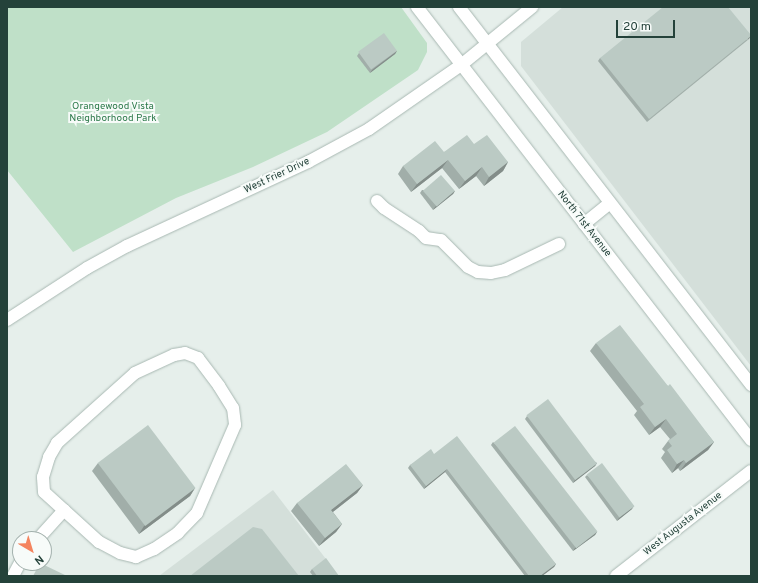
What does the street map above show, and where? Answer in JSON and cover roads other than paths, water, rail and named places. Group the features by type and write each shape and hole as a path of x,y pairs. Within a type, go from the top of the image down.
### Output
{"street":[{"name":"North 71st Avenue","path":"417,7 751,440"},
{"path":"459,7 751,385"},
{"name":"West Frier Drive","path":"7,320 87,268 126,246 308,162 363,132 402,108 461,65 532,7"},
{"path":"377,201 384,208 419,231 426,238 441,240 468,267 478,272 491,273 506,270 559,244"},
{"path":"584,224 610,203"},
{"path":"185,353 198,358 233,408 235,425 196,513 178,533 154,550 136,557 120,553 99,542 64,510 44,492 43,477 49,457 57,443 135,373 174,355 185,353"},
{"name":"West Augusta Avenue","path":"616,576 751,471"},
{"path":"45,531 64,510"}],"park label":[{"name":"Orangewood Vista Neighborhood Park","path":"113,112"}]}
